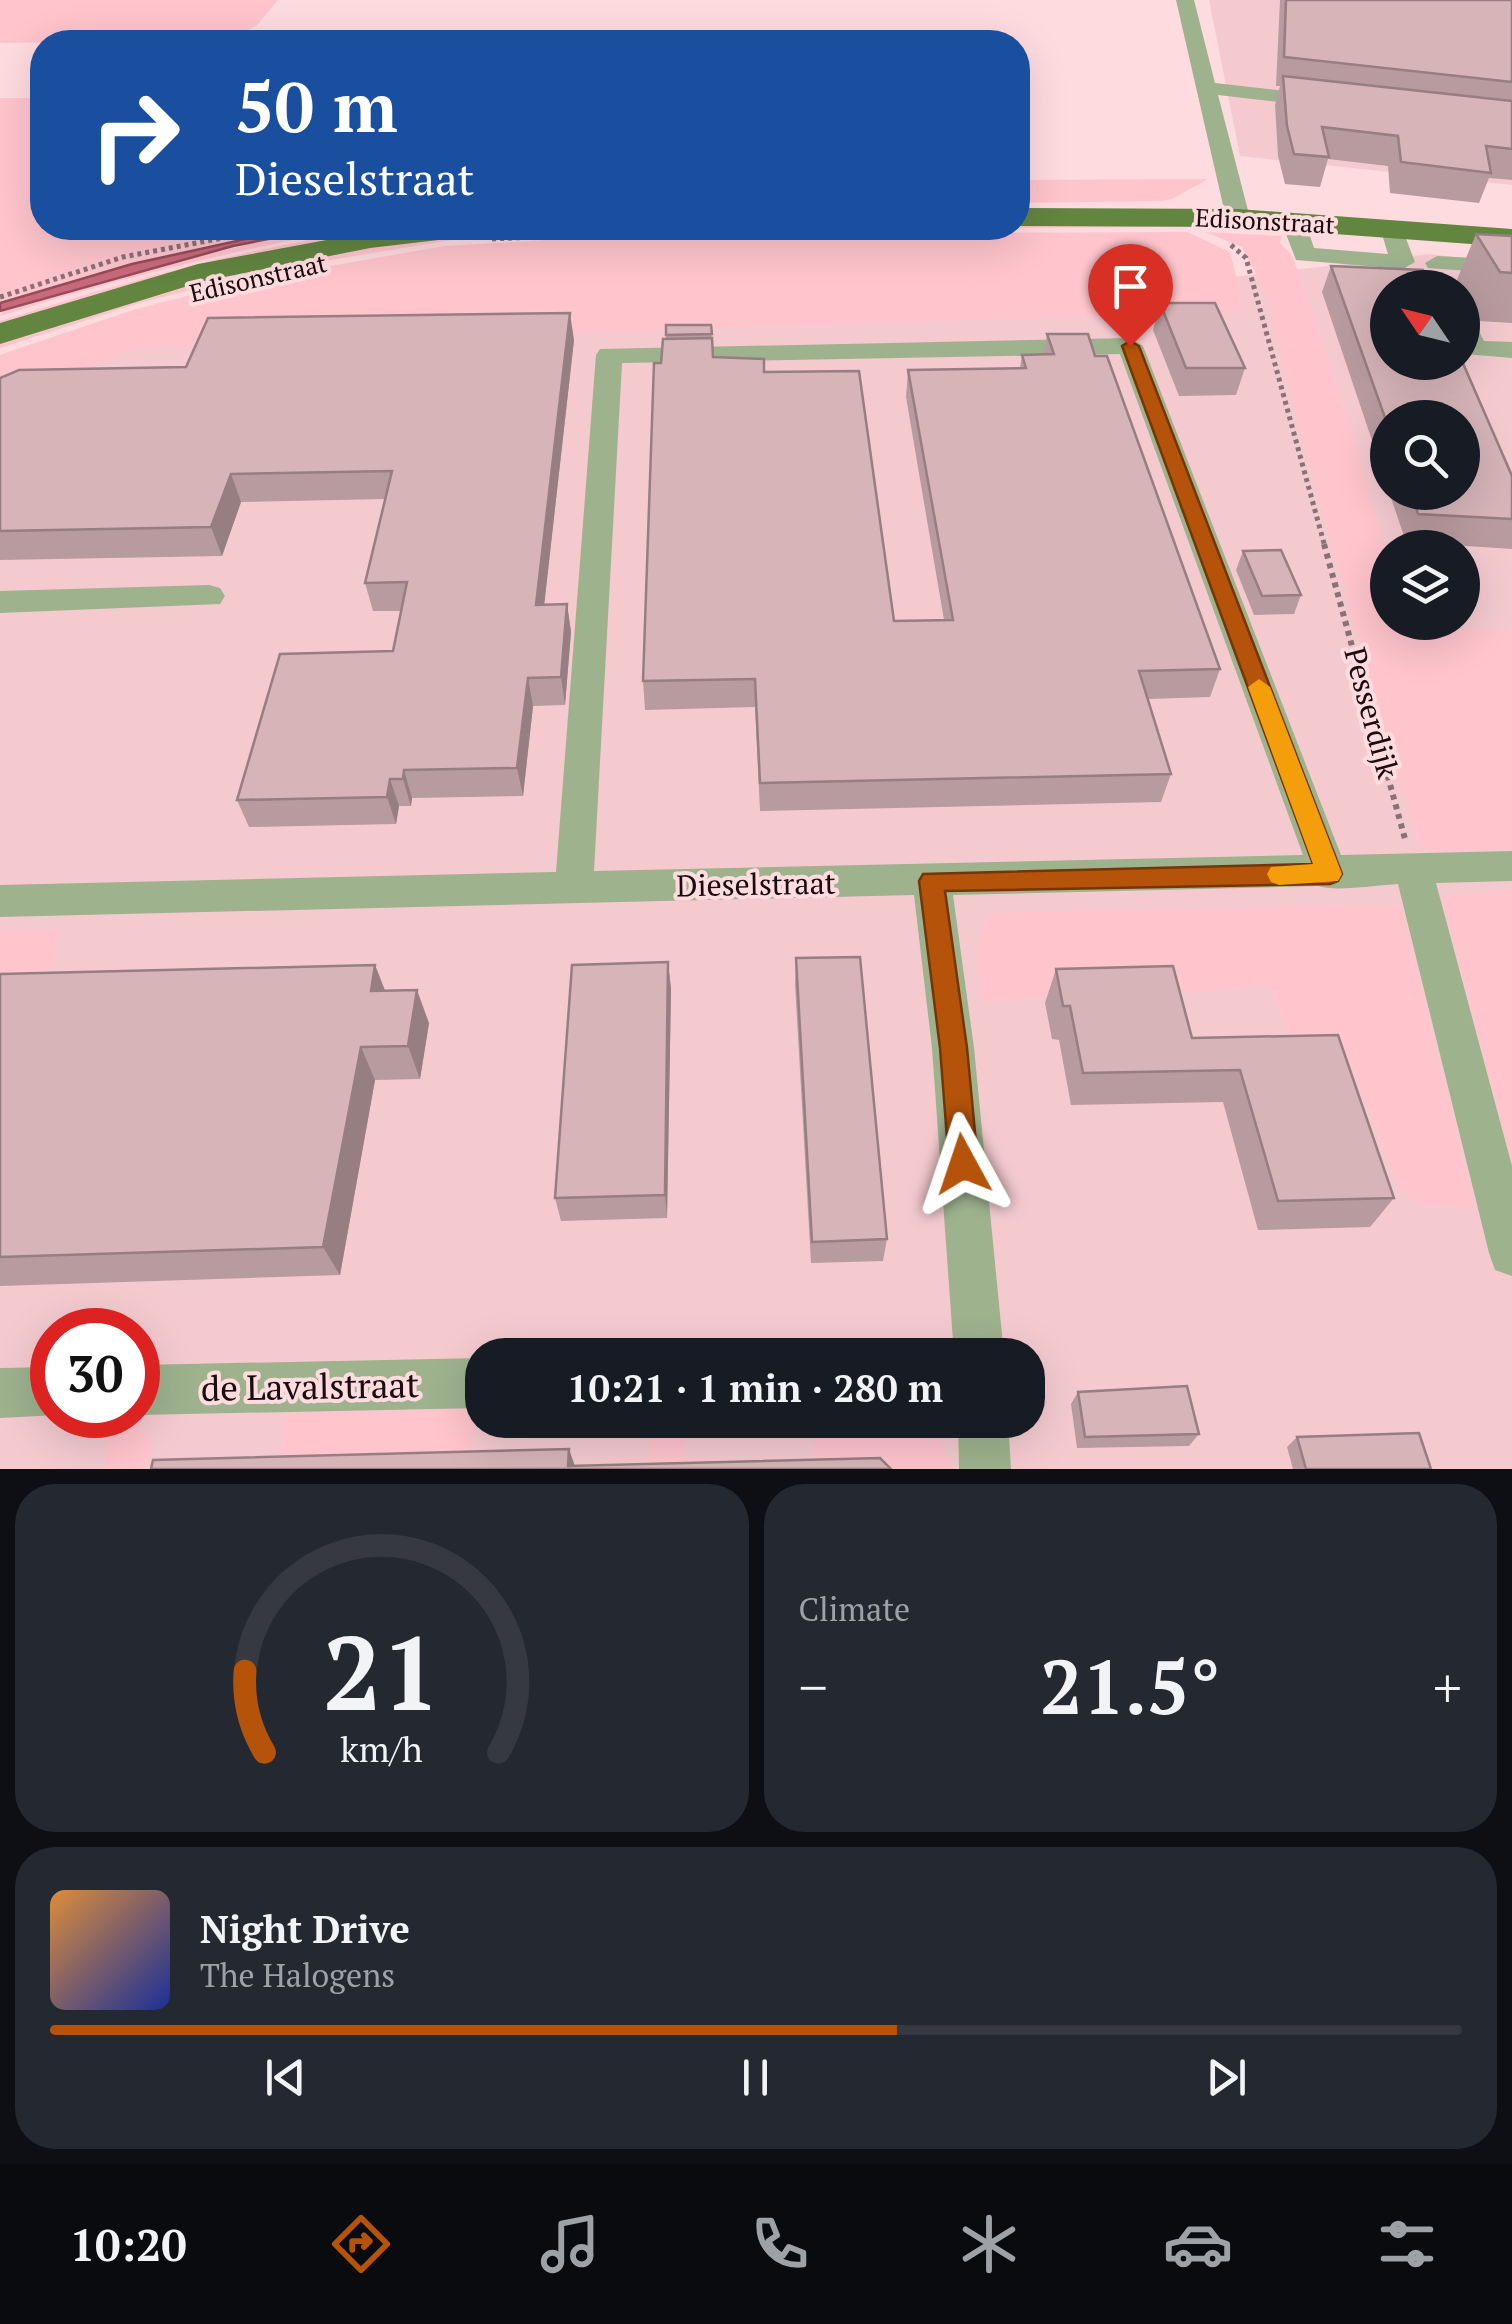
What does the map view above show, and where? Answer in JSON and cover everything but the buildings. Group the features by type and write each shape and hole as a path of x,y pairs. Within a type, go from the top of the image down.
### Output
{"main road":[{"name":"Edisonstraat","path":"1030,223 1238,218 1512,238"},
{"name":"Edisonstraat","path":"0,334 198,273 365,240"}],"street":[{"path":"1185,0 1238,218"},
{"path":"1206,88 1343,104"},
{"path":"1406,229 1441,270"},
{"path":"1438,263 1512,267"},
{"path":"574,889 609,355 805,349 1130,346 1330,874"},
{"path":"1480,348 1512,350"},
{"path":"0,602 210,596"},
{"name":"Dieselstraat","path":"0,901 1330,874 1512,866"},
{"path":"1413,869 1512,1253"},
{"path":"932,881 954,1048 979,1338"},
{"name":"de Lavalstraat","path":"160,1390 465,1383"},
{"path":"0,1393 30,1392"},
{"path":"984,1438 985,1469"}],"path":[{"name":"Pesserdijk","path":"1194,217 1201,235 1235,247 1246,258 1413,869"},
{"path":"0,297 123,257 211,240"}],"shaded area":[{"path":"0,0 278,0 248,30 30,30 30,43 0,43"},
{"path":"1209,0 1512,0 1512,185 1240,156"},
{"path":"0,98 30,98 30,240 243,240 93,274 0,303"},
{"path":"1208,179 1172,199 1158,201 1030,203 1030,180"},
{"path":"1030,223 1185,227 1030,228"},
{"path":"1187,232 1230,252 1245,311 141,347 0,399 0,355 17,349 136,309 250,280 445,246 546,240 1030,240 1030,233"},
{"path":"1205,232 1282,236 1280,243 1292,255 1353,435 1370,495 1370,510 1374,510 1380,530 1370,530 1370,640 1480,640 1480,629 1512,631 1512,849 1430,851 1418,843 1300,431 1268,297 1242,247"},
{"path":"241,240 263,240 0,311 0,303 132,264"},
{"path":"268,240 293,240 174,267 0,316 4,309 124,274"},
{"path":"331,240 205,266 0,325 0,321 143,278 288,244"},
{"path":"452,240 281,268 143,302 0,348 0,341 235,271 383,244"},
{"path":"1429,254 1512,264 1512,1469 0,1469 0,404 144,336 1122,290"},
{"path":"1512,890 1512,1165 1442,896"},
{"path":"1400,905 1475,1209 1421,1204 1402,1193 1351,1066 1340,1057 1295,1056 1271,988 1264,985 983,1002 978,943 988,913"},
{"path":"59,930 51,971 0,972 0,931"},
{"path":"465,1410 465,1438 473,1438 469,1469 277,1469 287,1413"},
{"path":"111,1438 147,1438 145,1469 104,1469"},
{"path":"648,1438 685,1438 685,1469 647,1469"},
{"path":"813,1438 936,1438 953,1469 889,1469 878,1461 813,1459"}],"slow traffic":[{"path":"1259,687 1330,874 1279,874"}],"route":[{"path":"963,1164 954,1048 932,881 1330,874 1130,346"}]}
